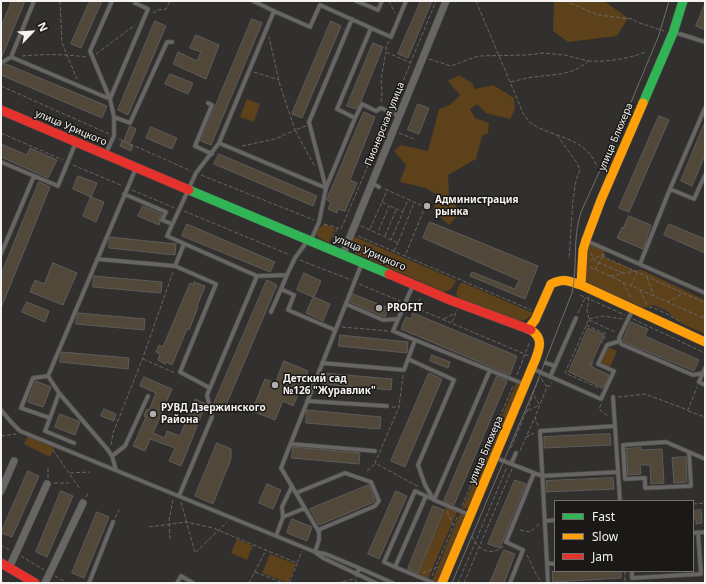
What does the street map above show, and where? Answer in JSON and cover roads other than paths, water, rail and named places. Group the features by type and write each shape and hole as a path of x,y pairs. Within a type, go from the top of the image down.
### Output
{"street":[{"name":"Пионерская улица","path":"343,254 355,224 375,185 393,131 446,1"},
{"name":"улица Блюхера","path":"581,285 583,250 587,245 601,200 673,33 683,1"},
{"name":"улица Урицкого","path":"1,110 414,284 528,329"},
{"path":"528,329 535,320 551,284 560,280 565,280 581,285 632,310 705,342"},
{"name":"улица Блюхера","path":"442,583 532,369 540,346 540,340 533,331 528,329"},
{"path":"1,491 14,461"},
{"path":"35,583 5,566 15,553 47,484"},
{"path":"45,583 83,503"}],"lane":[{"path":"1,63 11,57 34,1"},
{"path":"106,154 114,136 114,117 110,99 90,51 112,1"},
{"path":"110,99 148,9 135,3 136,1"},
{"path":"254,1 310,27 321,3 390,37 406,1"},
{"path":"356,1 378,10 382,1"},
{"path":"274,11 219,143 196,173 167,236 257,276 287,275"},
{"path":"326,188 309,122 352,19"},
{"path":"355,118 337,109 371,28"},
{"path":"673,33 705,42"},
{"path":"114,117 130,123 167,42 172,42"},
{"path":"11,57 110,99"},
{"path":"208,103 212,105 195,146 212,154"},
{"path":"271,312 295,258 310,240 319,222 326,188 362,104 376,111 381,108 399,116"},
{"path":"640,264 705,108"},
{"path":"1,162 58,186 76,142"},
{"path":"219,143 326,188"},
{"path":"48,376 136,167"},
{"path":"670,189 694,199 705,175"},
{"path":"1,254 34,176"},
{"path":"124,194 166,212 162,220 172,224"},
{"path":"175,266 184,244"},
{"path":"587,245 640,264 705,293"},
{"path":"97,259 175,266 216,284 180,372 210,388"},
{"path":"315,552 319,540 318,530 281,468 362,262"},
{"path":"179,496 212,417 207,395 257,276"},
{"path":"414,284 393,331 525,384"},
{"path":"281,289 294,295 288,310 336,328"},
{"path":"346,304 383,320 398,319"},
{"path":"632,310 619,338 621,344 693,375 703,373"},
{"path":"552,377 555,366 576,318"},
{"path":"322,363 404,370 415,340"},
{"path":"532,369 601,399 614,371 598,364 607,345 620,341"},
{"path":"408,359 454,380 418,465 434,500"},
{"path":"546,363 555,366"},
{"path":"705,368 699,382 705,385"},
{"path":"434,500 490,370"},
{"path":"48,376 59,393 112,456 116,470"},
{"path":"48,376 33,378 21,408 50,418"},
{"path":"59,393 45,431 74,443"},
{"path":"112,456 125,446 148,396"},
{"path":"613,397 620,500"},
{"path":"307,401 387,406"},
{"path":"1,410 20,431 304,547 323,558 376,583"},
{"path":"548,583 540,431 615,424"},
{"path":"689,452 691,486 646,488 645,478 625,479 623,445 666,442 689,452 705,459"},
{"path":"291,444 375,451"},
{"path":"511,464 518,452"},
{"path":"495,458 542,476 618,472"},
{"path":"296,493 345,473 371,482 380,501 375,506 318,530"},
{"path":"510,583 523,550 506,542 534,473"},
{"path":"276,536 283,517 282,507 292,486"},
{"path":"432,582 384,562 415,491 470,515"},
{"path":"395,567 426,496"},
{"path":"283,517 305,508"},
{"path":"545,521 554,520"},
{"path":"89,583 114,522"},
{"path":"632,572 632,578 701,574 698,532"},
{"path":"694,533 705,532"},
{"path":"315,552 326,554 393,583"},
{"path":"547,563 554,564"},
{"path":"357,575 360,568"},
{"path":"177,583 181,576 193,583"}],"tram line":[{"path":"452,583 536,385 572,293 575,273 578,222 581,212 632,100 659,35 669,1"}],"place":[{"name":"Администрация рынка","path":"427,206"},
{"name":"PROFIT","path":"379,308"},
{"name":"Детский сад №126 \"Журавлик\"","path":"275,385"},
{"name":"РУВД Дзержинского Района","path":"153,414"}]}
